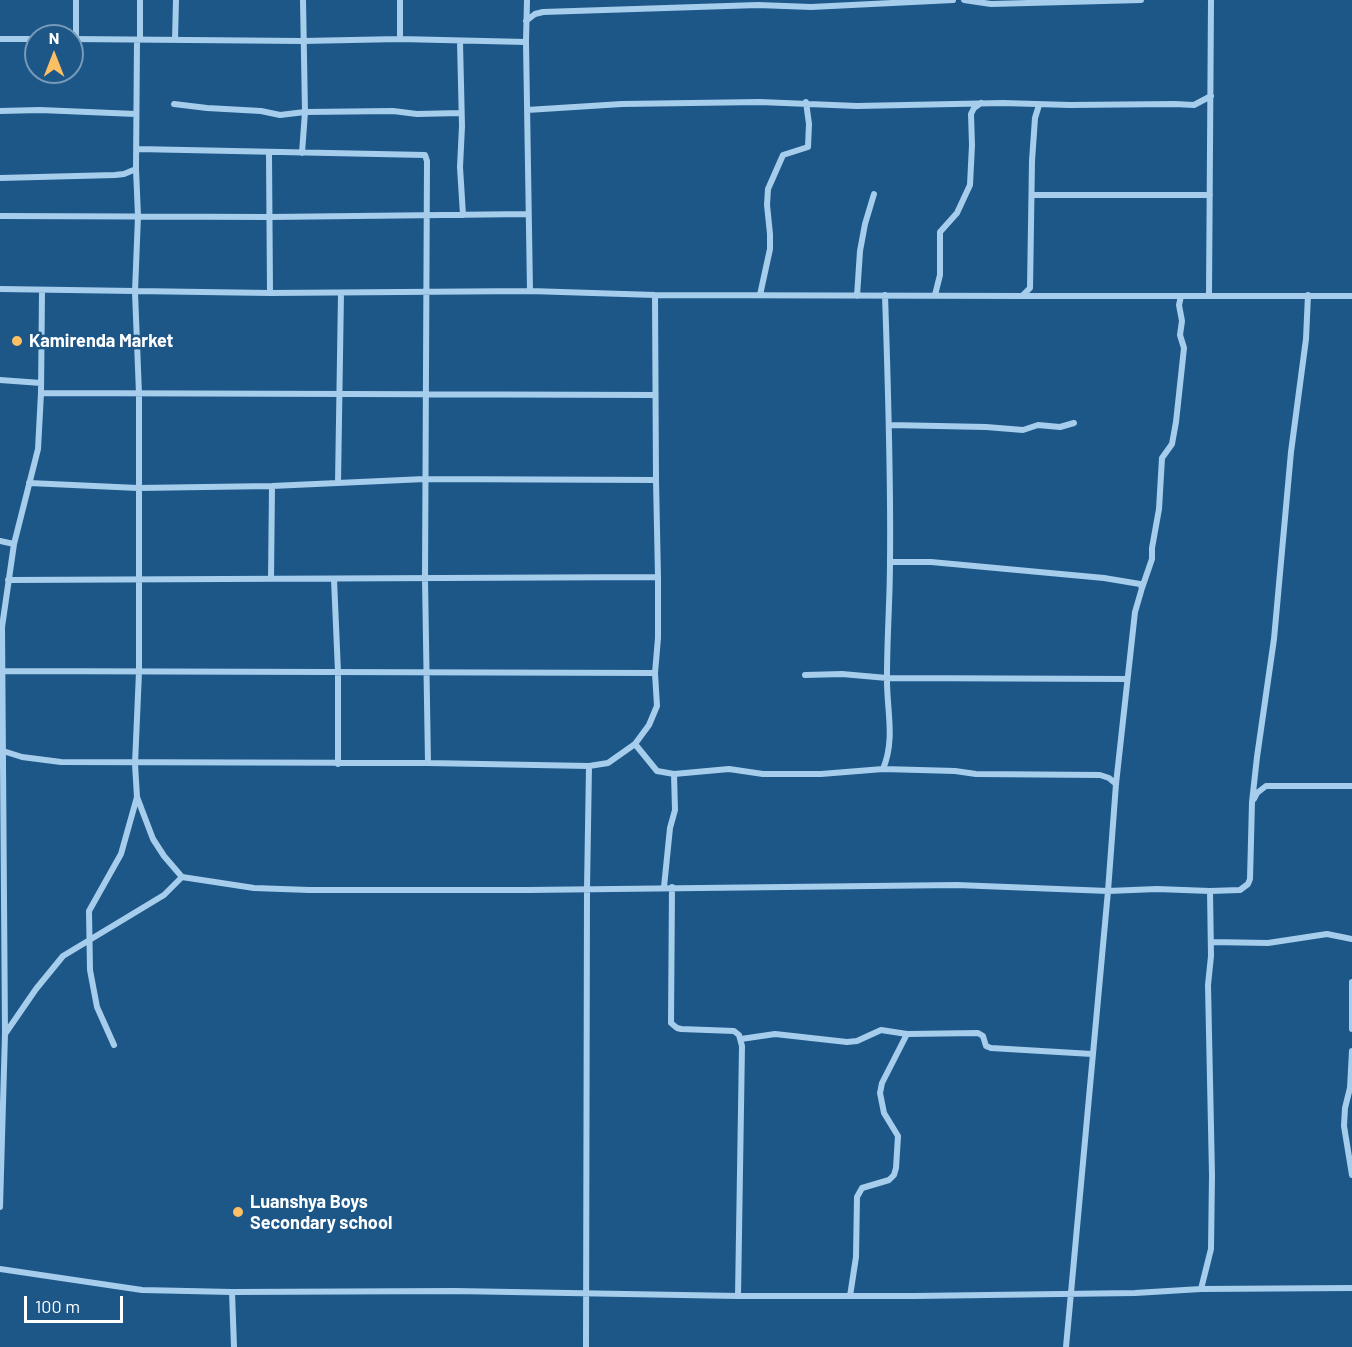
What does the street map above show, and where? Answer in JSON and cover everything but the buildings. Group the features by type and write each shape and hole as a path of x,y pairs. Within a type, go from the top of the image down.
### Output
{"street":[{"path":"75,24 76,0"},
{"path":"140,0 135,169 138,216 135,292 138,394 139,672 135,764 137,797 153,839 182,877 254,888 587,889 957,885 1108,891 1240,890 1248,884 1252,802 1273,650 1292,441 1306,339 1308,295"},
{"path":"175,40 176,0"},
{"path":"302,153 303,0"},
{"path":"400,0 400,39"},
{"path":"527,0 530,291"},
{"path":"526,21 535,14 543,12 760,3 811,7 953,0"},
{"path":"964,0 991,4 1141,0"},
{"path":"1209,296 1211,0"},
{"path":"0,39 24,39"},
{"path":"84,39 303,41 400,39 526,42"},
{"path":"460,42 462,126 460,167 463,215"},
{"path":"527,110 633,104 806,102 857,106 981,103 1194,105 1211,96"},
{"path":"760,295 770,249 768,189 783,155 808,147 809,119 806,102"},
{"path":"935,295 940,275 940,232 957,213 970,185 971,114 974,108 981,103"},
{"path":"174,104 261,111 280,115 304,112 393,111 417,114 460,113"},
{"path":"1022,296 1030,288 1032,160 1035,118 1039,105"},
{"path":"0,111 40,110 136,114"},
{"path":"137,149 425,155 427,214 424,395 428,763"},
{"path":"269,153 270,293"},
{"path":"0,178 115,176 135,169"},
{"path":"857,296 860,251 874,194"},
{"path":"1032,195 1210,195"},
{"path":"0,216 270,218 528,214"},
{"path":"0,290 270,293 530,291 655,295 857,296 1352,296"},
{"path":"0,1207 5,1034 2,627 14,544 38,449 42,291"},
{"path":"338,483 341,292"},
{"path":"3,751 22,757 61,762 135,764 428,763 589,766 608,763 635,744 649,725 657,706 655,673 658,639 658,577 655,295"},
{"path":"883,770 889,756 890,746 886,678 890,562 890,425 885,295"},
{"path":"1066,1347 1127,678 1135,612 1152,559 1159,509 1162,458 1172,444 1176,422 1184,348 1180,336 1181,296"},
{"path":"0,380 41,383"},
{"path":"41,393 655,395"},
{"path":"890,425 1023,430 1038,425 1060,427 1074,423"},
{"path":"29,483 138,488 272,486 425,479 656,480"},
{"path":"271,579 272,486"},
{"path":"0,541 14,544"},
{"path":"890,562 932,562 1104,578 1140,584 1142,588"},
{"path":"8,580 658,577"},
{"path":"334,579 338,672 338,764"},
{"path":"2,671 655,673"},
{"path":"805,675 842,674 886,678 1127,678"},
{"path":"635,744 657,771 674,774 729,770 763,774 821,774 883,770 955,771 976,774 1100,775 1116,784"},
{"path":"586,1347 589,766"},
{"path":"674,774 675,810 670,828 668,887 671,1023 681,1029 734,1031 741,1039 738,1296"},
{"path":"1252,802 1257,793 1266,786 1352,786"},
{"path":"114,1045 97,1007 90,970 89,911 121,854 137,797"},
{"path":"5,1034 36,989 63,956 164,895 182,877"},
{"path":"1201,1288 1211,1249 1212,1143 1208,986 1211,942 1210,891"},
{"path":"1211,942 1268,943 1327,934 1348,938 1352,946"},
{"path":"1352,982 1352,1029"},
{"path":"741,1039 783,1034 847,1042 857,1041 874,1031 881,1030 907,1034 978,1033 983,1036 986,1046 991,1048 1092,1054"},
{"path":"850,1296 856,1257 857,1197 862,1188 889,1180 896,1168 898,1136 884,1113 880,1093 882,1083 897,1050 907,1034"},
{"path":"1352,1051 1350,1088 1345,1108 1344,1126 1352,1175"},
{"path":"0,1269 142,1290 232,1292 587,1292 850,1296 1135,1293 1201,1288 1352,1288"},
{"path":"232,1292 234,1347"}],"place":[{"name":"Kamirenda Market","path":"17,341"},
{"name":"Luanshya Boys Secondary school","path":"238,1212"}]}
